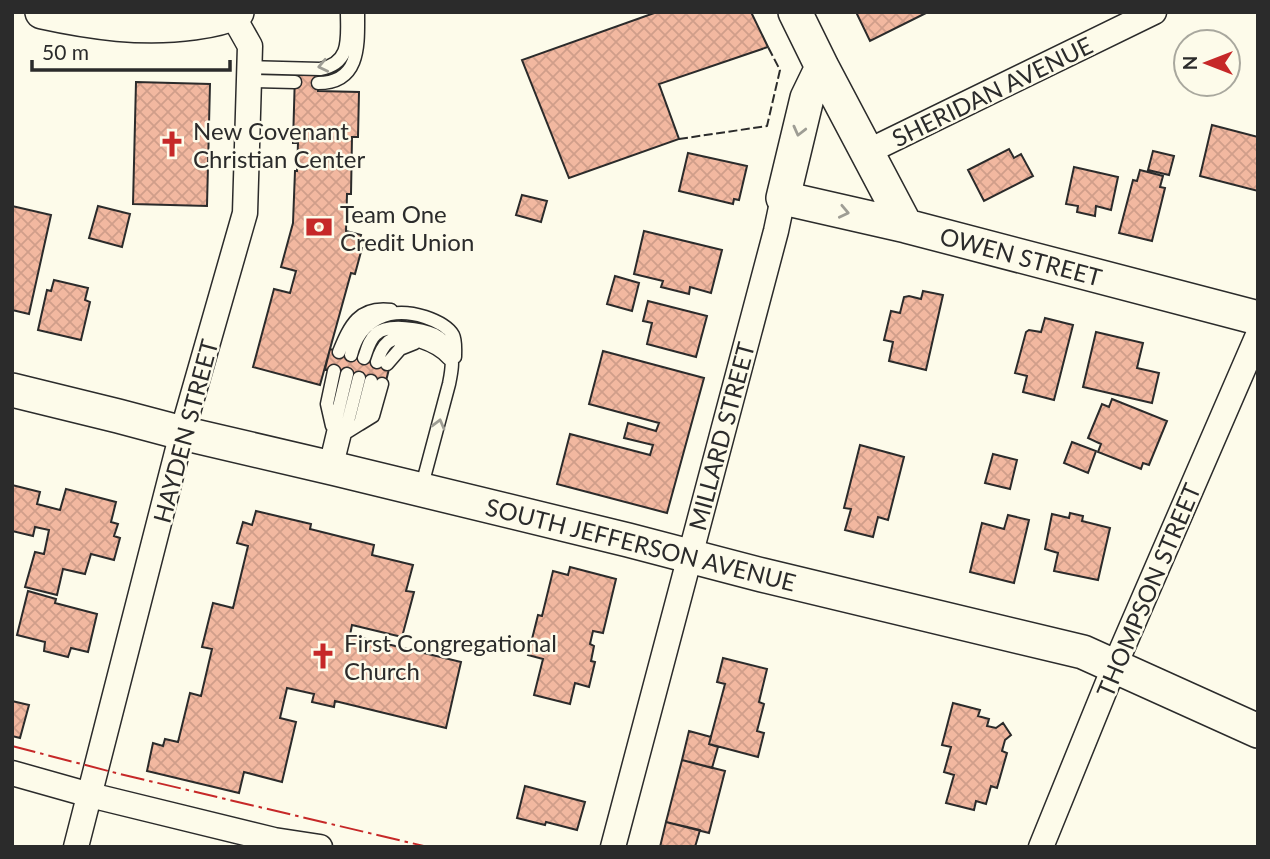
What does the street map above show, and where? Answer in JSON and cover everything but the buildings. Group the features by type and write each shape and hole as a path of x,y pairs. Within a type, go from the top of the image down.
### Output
{"street":[{"path":"41,12 92,22 155,26 211,20 234,13"},
{"path":"795,12 906,226"},
{"name":"SHERIDAN AVENUE","path":"867,152 1154,12"},
{"name":"HAYDEN STREET","path":"76,847 182,433 245,213 250,46 234,13"},
{"name":"MILLARD STREET","path":"613,847 773,244 807,98 822,66"},
{"name":"OWEN STREET","path":"783,198 906,226 1258,318"},
{"name":"THOMPSON STREET","path":"1041,847 1115,665 1258,335"},
{"name":"SOUTH JEFFERSON AVENUE","path":"12,390 1083,652 1258,731"},
{"path":"12,773 274,840 320,847"}],"lane":[{"path":"249,74 331,66 342,58 346,51 347,12"},
{"path":"318,83 339,78 354,62 358,46 358,12"},
{"path":"249,74 295,82"},
{"path":"364,358 357,339 372,321 384,315 406,312 430,318 453,335 456,356 421,490"},
{"path":"364,358 371,340 380,331 408,328 431,334 440,339 451,355 449,384"},
{"path":"364,358 381,350 389,341 399,339 422,342 442,351 452,366"},
{"path":"339,432 360,424 359,378"},
{"path":"330,468 339,432 359,378"},
{"path":"339,432 327,404 359,378"}],"fence":[{"path":"679,139 767,126 780,70 768,47"}],"power":[{"path":"12,746 428,847"}],"place":[{"name":"New Covenant Christian Center","path":"172,144"},
{"name":"Team One Credit Union","path":"319,227"},
{"name":"First Congregational Church","path":"323,656"}]}
